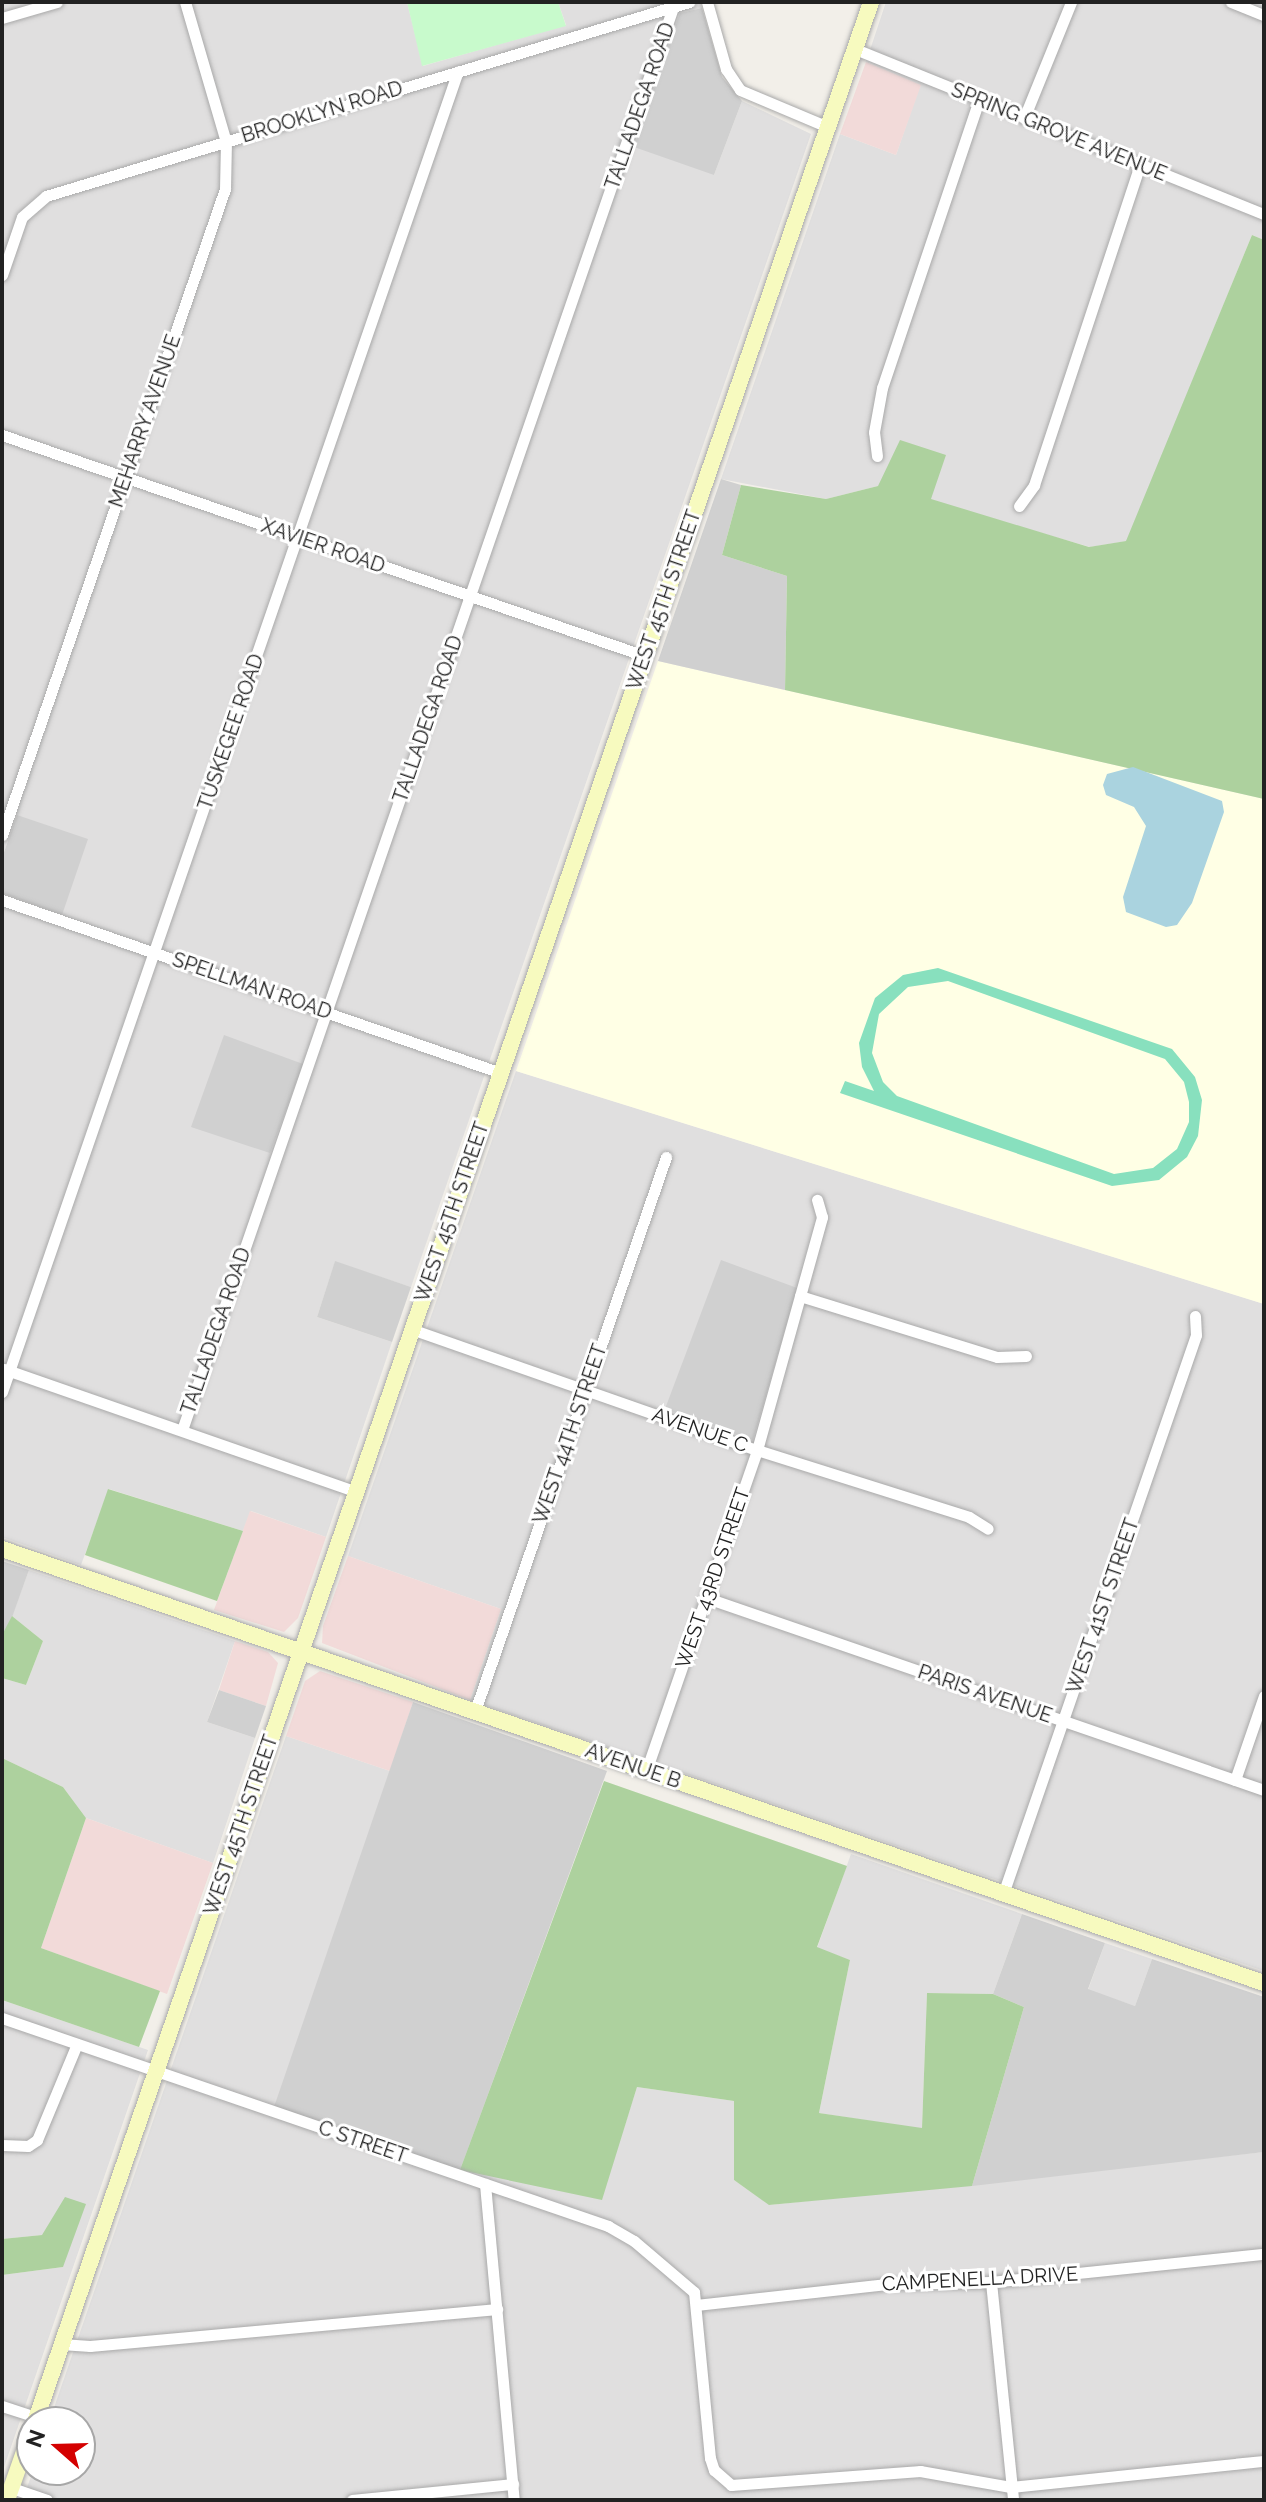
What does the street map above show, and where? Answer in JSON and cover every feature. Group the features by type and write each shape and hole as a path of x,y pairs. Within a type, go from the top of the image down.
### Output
{"street":[{"path":"2,18 57,2"},
{"name":"MEHARRY AVENUE","path":"2,835 225,189 226,142 185,2"},
{"name":"BROOKLYN ROAD","path":"2,275 22,217 37,200 689,2"},
{"path":"707,2 726,69 740,90 828,127"},
{"name":"WEST 45TH STREET","path":"40,2406 871,2"},
{"path":"1024,118 1071,2"},
{"path":"1231,2 1264,15"},
{"name":"TALLADEGA ROAD","path":"182,1430 673,7"},
{"name":"SPRING GROVE AVENUE","path":"855,49 1264,214"},
{"name":"TUSKEGEE ROAD","path":"2,1392 6,1369 154,953 458,71"},
{"path":"877,456 874,432 882,388 979,100"},
{"path":"1019,506 1034,485 1140,165"},
{"name":"XAVIER ROAD","path":"2,435 645,656"},
{"name":"SPELLMAN ROAD","path":"2,900 501,1073"},
{"name":"WEST 44TH STREET","path":"475,1711 666,1157"},
{"name":"WEST 43RD STREET","path":"646,1771 757,1450 822,1217 817,1200"},
{"path":"800,1296 997,1357 1026,1356"},
{"name":"WEST 41ST STREET","path":"1003,1894 1196,1335 1195,1316"},
{"name":"AVENUE C","path":"411,1329 757,1450 969,1517 988,1529"},
{"path":"6,1369 355,1491"},
{"name":"AVENUE B","path":"2,1549 1264,1983"},
{"name":"PARIS AVENUE","path":"707,1598 1264,1790"},
{"path":"1235,1780 1264,1696"},
{"name":"C STREET","path":"2,2018 608,2226 634,2241 684,2280 694,2292 696,2305"},
{"path":"2,2145 28,2146 37,2140 77,2044"},
{"path":"485,2184 514,2500"},
{"name":"CAMPENELLA DRIVE","path":"696,2305 887,2284 991,2282 1264,2254"},
{"path":"991,2282 1013,2500"},
{"path":"696,2305 710,2458 721,2480 743,2489 920,2471 1011,2487 1264,2461"},
{"path":"61,2344 90,2346 497,2309"},
{"path":"352,2500 513,2484"},
{"path":"10,2494 47,2500"}],"shaded area":[{"path":"2,2 407,2 423,66 566,25 558,2 700,2 702,8 680,13 714,175 742,101 811,134 411,1287 335,1262 317,1317 392,1342 326,1537 251,1511 243,1531 109,1489 81,1565 2,1537 2,893 62,915 17,815 2,858"},
{"path":"886,2 1264,2 1264,240 1252,235 1127,541 1090,547 878,486 826,499 721,479 840,134 896,155 920,85 866,62"},
{"path":"702,8 722,77 742,101 714,175 634,147 680,13"},
{"path":"866,62 921,85 896,155 840,134"},
{"path":"721,479 741,485 722,555 787,576 785,690 658,661"},
{"path":"658,661 1264,799 1264,1304 516,1071"},
{"path":"17,815 88,839 62,915 2,893 2,858"},
{"path":"224,1035 303,1064 270,1153 191,1127"},
{"path":"516,1071 1264,1304 1264,1971 470,1700 501,1609 348,1556"},
{"path":"721,1260 797,1288 753,1440 665,1409"},
{"path":"335,1261 411,1287 392,1342 317,1317"},
{"path":"250,1511 326,1537 298,1618 284,1632 214,1610"},
{"path":"348,1556 501,1609 470,1700 322,1643 323,1626"},
{"path":"2,1561 29,1570 5,1637 2,1635"},
{"path":"29,1570 235,1641 207,1722 255,1738 213,1863 86,1818 63,1787 2,1758 2,1678 26,1685 43,1641 12,1616"},
{"path":"235,1641 268,1652 278,1663 266,1706 219,1690"},
{"path":"320,1671 413,1702 390,1771 286,1736 305,1681"},
{"path":"219,1690 266,1706 255,1738 207,1722"},
{"path":"413,1702 607,1771 460,2170 274,2107"},
{"path":"286,1736 390,1771 358,1866 601,2200 637,2087 734,2101 734,2180 770,2205 1264,2152 1264,2500 23,2500 28,2486 96,2486 96,2406 55,2406"},
{"path":"86,1818 213,1863 167,1994 41,1948"},
{"path":"851,1854 1022,1914 993,1994 927,1993 922,2129 819,2113 850,1960 817,1948"},
{"path":"1022,1914 1105,1943 1088,1989 1135,2006 1152,1959 1264,1997 1264,2152 972,2186 1024,2007 993,1994"},
{"path":"1105,1943 1152,1959 1135,2006 1088,1990"},
{"path":"2,2000 148,2050 25,2406 16,2406 16,2432 2,2473 2,2275 63,2267 42,2235 2,2239"}],"green space":[{"path":"407,2 558,2 566,26 422,66"},
{"path":"1252,235 1264,240 1264,799 785,690 787,576 722,555 741,485 826,499 878,486 900,440 946,455 931,499 1089,547 1126,541"},
{"path":"938,968 1172,1049 1195,1077 1202,1100 1198,1136 1187,1157 1159,1180 1112,1186 840,1093 845,1081 874,1091 862,1067 859,1043 875,998 903,975","holes":["948,981 1165,1059 1184,1082 1189,1102 1189,1122 1177,1149 1153,1168 1114,1174 897,1096 883,1082 872,1053 879,1014 908,987"]},
{"path":"108,1489 243,1531 217,1601 85,1555"},
{"path":"12,1616 43,1641 26,1685 2,1678 2,1635"},
{"path":"2,1758 63,1787 86,1818 41,1948 160,1991 139,2047 2,2000"},
{"path":"604,1781 847,1866 817,1947 850,1960 819,2113 922,2128 927,1993 993,1994 1024,2007 972,2186 769,2205 734,2180 734,2101 637,2087 602,2200 460,2170"},
{"path":"65,2197 86,2204 63,2267 2,2275 2,2239 42,2235"}],"water":[{"path":"1133,767 1222,801 1224,812 1192,903 1177,925 1166,927 1126,912 1123,897 1146,826 1134,807 1106,795 1103,785 1107,774"}]}
